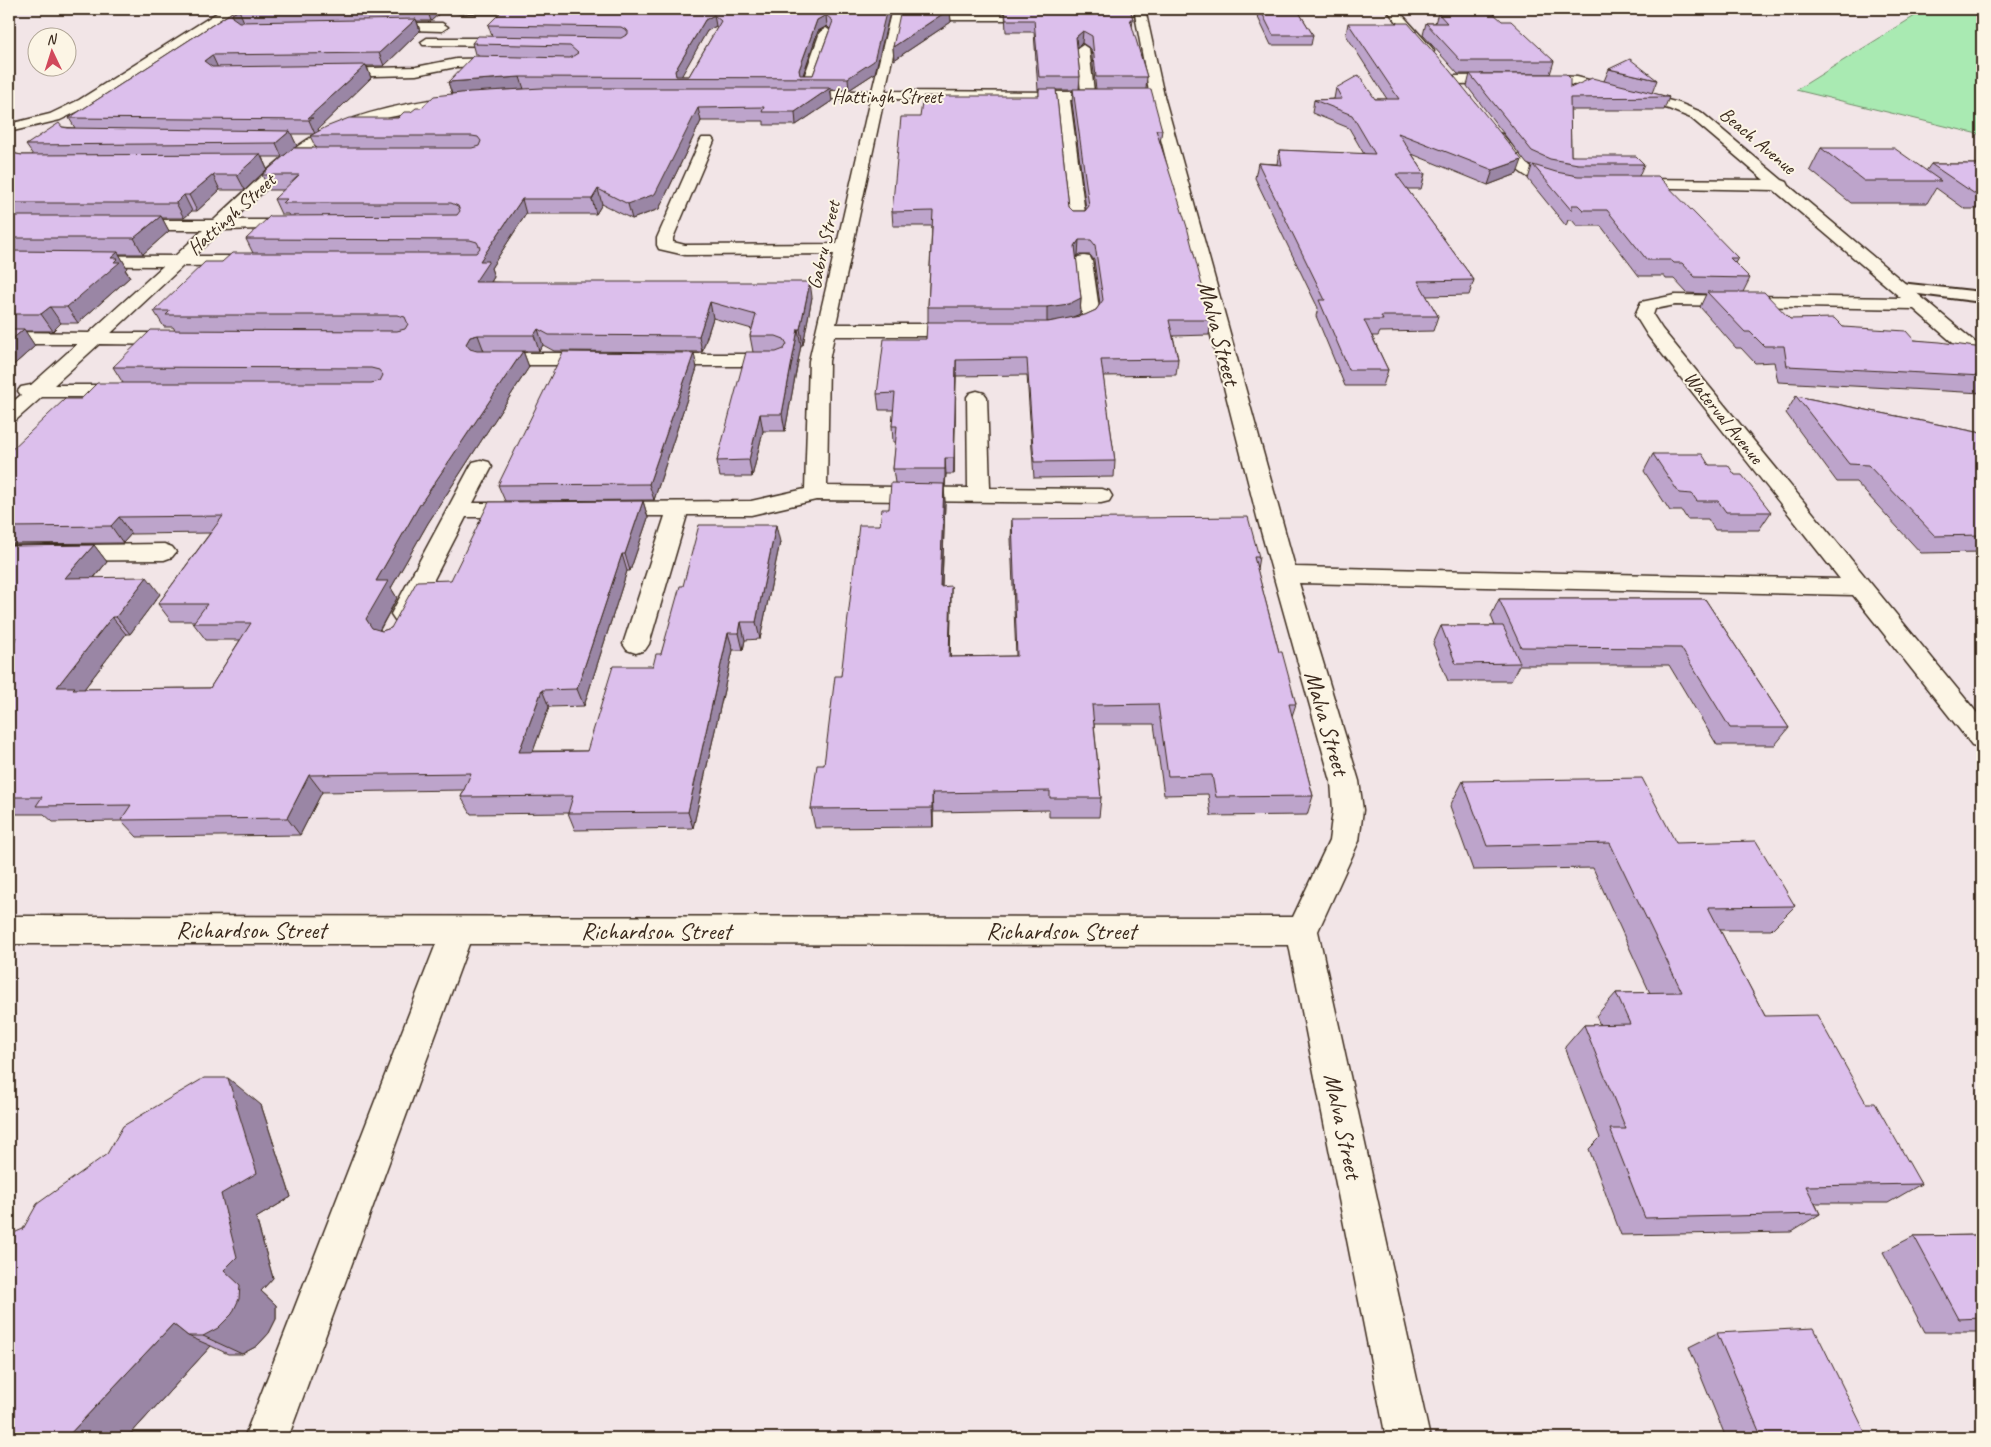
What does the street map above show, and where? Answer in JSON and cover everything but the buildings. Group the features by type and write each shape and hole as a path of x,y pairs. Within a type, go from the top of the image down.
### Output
{"street":[{"path":"9,128 49,119 84,103 230,9"},
{"path":"896,13 1049,17 1067,13 1068,9"},
{"name":"Malva Street","path":"1139,9 1148,96 1345,782 1348,810 1344,841 1302,931 1408,1438"},
{"path":"1391,9 1438,62 1464,95"},
{"path":"415,60 427,42 461,10 554,10"},
{"name":"Gabru Street","path":"816,493 819,361 896,13"},
{"path":"372,28 442,27"},
{"path":"793,78 809,81 826,32"},
{"path":"427,42 524,42"},
{"path":"1083,48 1088,96"},
{"path":"415,60 426,82"},
{"path":"316,74 415,60 456,63 515,62"},
{"name":"Beach Avenue","path":"1453,80 1538,79 1577,81 1682,108 1696,115 1782,186 1982,358"},
{"path":"440,91 453,100"},
{"name":"Hattingh Street","path":"778,95 1121,96"},
{"path":"1063,96 1078,221"},
{"name":"Hattingh Street","path":"9,416 218,225 291,160 317,140 339,130 390,113 453,100 476,98"},
{"path":"1487,124 1525,171 1553,181 1582,184"},
{"path":"288,140 317,140"},
{"path":"707,141 665,238 665,245 692,251 844,248"},
{"path":"267,163 315,156"},
{"path":"1609,184 1782,186"},
{"path":"109,224 317,225"},
{"path":"9,260 278,261"},
{"path":"1047,330 1068,328 1084,323 1091,316 1084,260"},
{"name":"Waterval Avenue","path":"1918,304 1676,300 1652,303 1645,310 1647,321 1982,738"},
{"path":"826,330 980,330"},
{"path":"9,338 200,339"},
{"path":"484,359 612,360"},
{"path":"641,360 778,360"},
{"path":"798,360 819,361"},
{"path":"9,391 144,391"},
{"path":"977,397 979,496"},
{"path":"396,629 481,467"},
{"path":"588,509 751,508 816,493 1101,496"},
{"path":"636,644 678,509"},
{"path":"459,510 538,510"},
{"path":"9,554 164,552"},
{"path":"1284,575 1861,587"},
{"name":"Richardson Street","path":"9,930 1302,931"},
{"path":"266,1438 458,930"}],"lane":[{"path":"1900,288 1982,297"}],"green space":[{"path":"1926,9 1982,9 1982,135 1796,90"}]}
